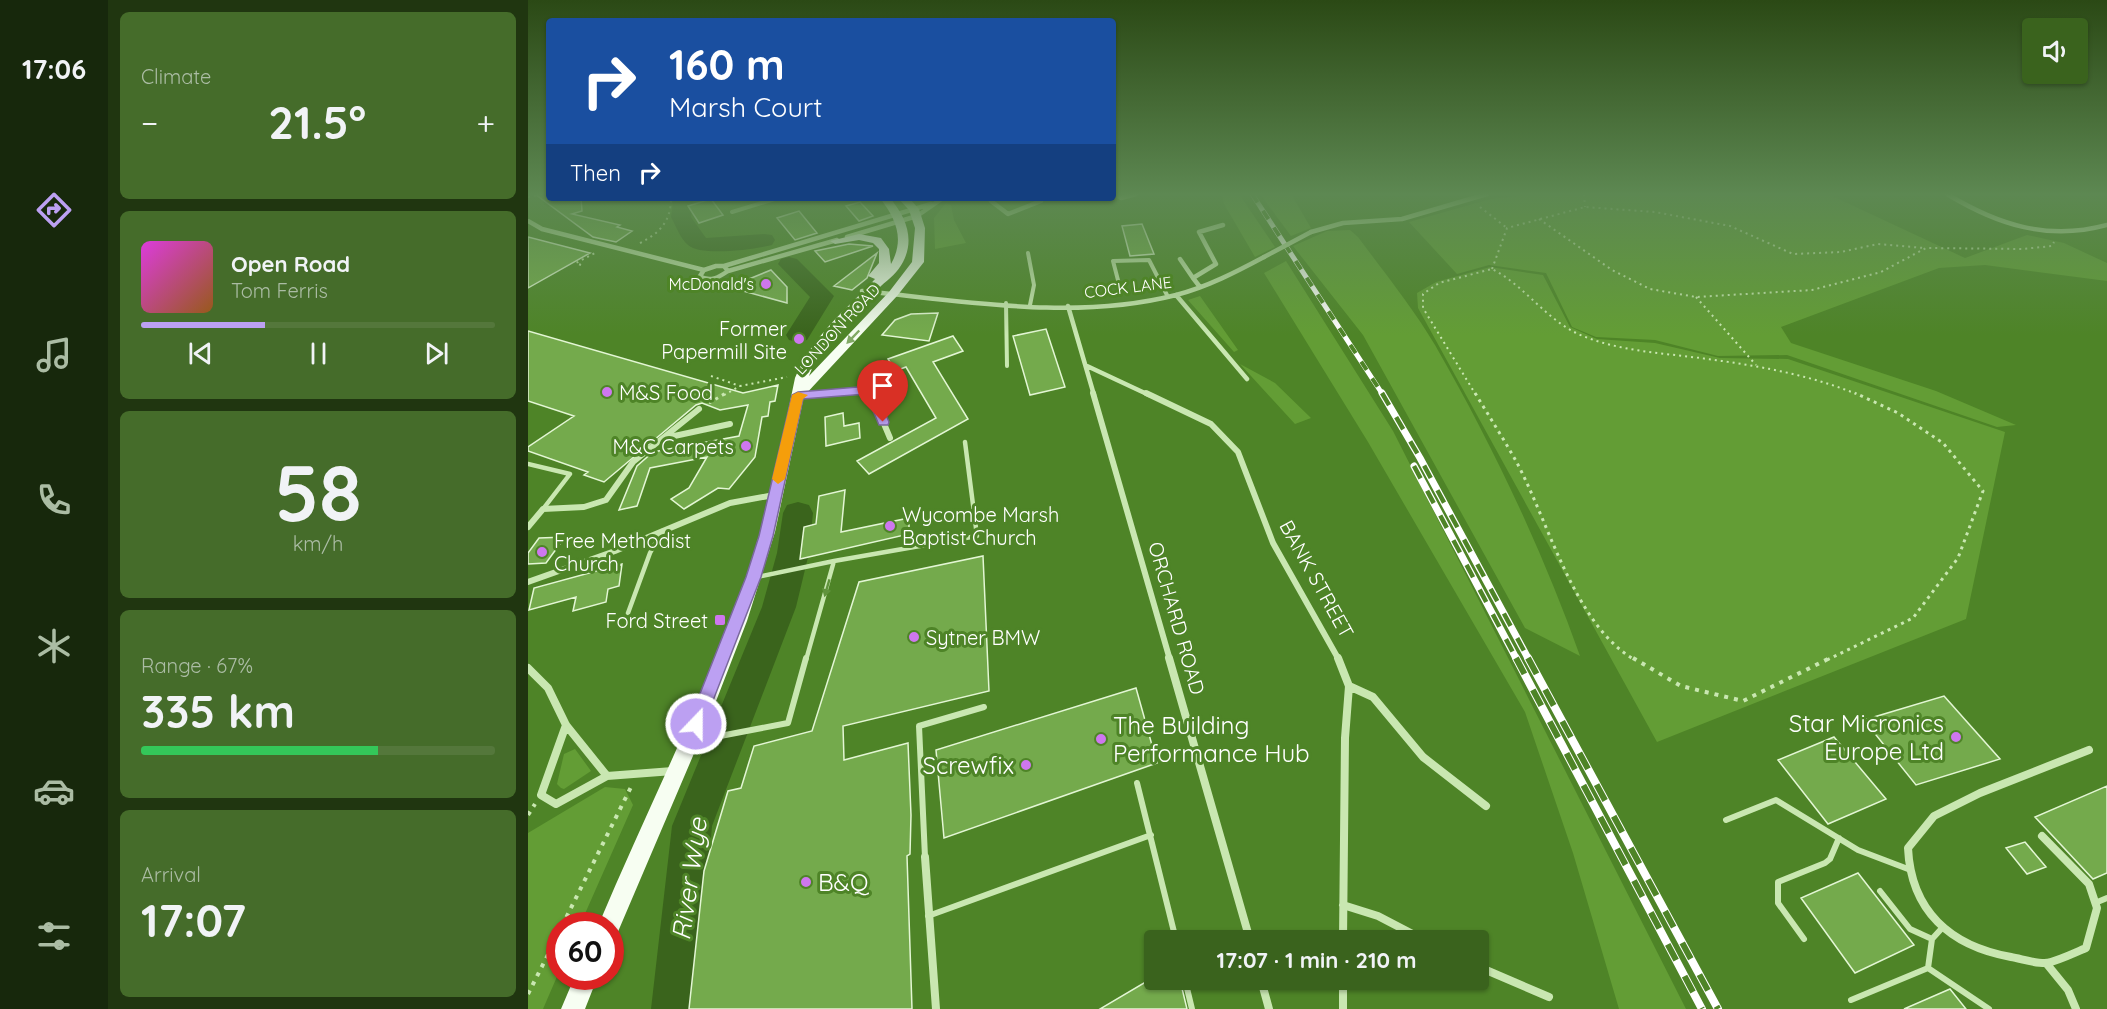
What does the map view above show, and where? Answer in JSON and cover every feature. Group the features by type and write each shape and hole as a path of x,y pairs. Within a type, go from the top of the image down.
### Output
{"main road":[{"path":"865,292 885,264 884,249 878,241"},
{"name":"LONDON ROAD","path":"798,395 800,374 830,329 897,262 901,241"},
{"name":"LONDON ROAD","path":"798,395 918,261 919,241"},
{"path":"800,374 864,309 890,294"},
{"path":"615,912 689,742 754,577 798,395"},
{"path":"573,1009 581,990"}],"street":[{"path":"585,241 704,270 726,268 835,241"},
{"path":"704,270 700,276 707,280 720,277 726,268 818,241"},
{"path":"1193,278 1216,264 1204,241"},
{"name":"COCK LANE","path":"865,292 1030,305 1068,306 1122,303 1168,297 1200,287 1294,241"},
{"path":"1180,259 1200,287"},
{"path":"1176,295 1247,379"},
{"name":"ORCHARD ROAD","path":"1068,306 1247,930"},
{"name":"BANK STREET","path":"1087,366 1211,424 1238,452 1273,543 1334,647 1349,686 1343,930"},
{"path":"798,395 870,390 890,438"},
{"path":"528,527 543,509 585,507 606,500 633,462 699,409"},
{"path":"662,439 730,424"},
{"path":"528,582 730,503 774,495"},
{"path":"528,668 548,688 566,725 607,776"},
{"path":"1349,686 1373,698 1423,757 1486,806"},
{"path":"566,725 541,795 555,804 607,776 675,770"},
{"path":"2042,836 2088,884 2097,908 2086,948 2046,963 1995,954 1962,941 1943,927 1932,918 1917,895 1908,869 1908,848 1934,816 1980,793 2089,750"},
{"path":"925,857 936,1009"},
{"path":"1342,905 1378,916 1405,930"},
{"path":"2046,963 2068,990 2076,1009"},
{"path":"1489,971 1549,997"},
{"path":"1264,990 1269,1009"},
{"path":"1343,990 1343,1009"}],"lane":[{"path":"1028,253 1034,285 1030,305"},
{"path":"1119,284 1113,261 1149,261 1168,297"},
{"path":"1006,303 1008,311 1007,366"},
{"path":"754,577 977,536 964,442"},
{"path":"528,464 570,474 543,509"},
{"path":"628,613 650,553 662,531"},
{"path":"689,742 788,723 834,561"},
{"path":"925,857 919,726 984,707"},
{"path":"1137,783 1174,930"},
{"path":"1726,820 1768,801 1776,800 1858,850 1908,869"},
{"path":"928,916 1151,835"},
{"path":"1804,939 1778,903 1778,882 1825,863 1830,859 1839,838"},
{"path":"1880,891 1910,928 1932,939"},
{"path":"2095,903 2107,898"},
{"path":"1928,968 1932,939 1943,927"},
{"path":"1851,1000 1928,968"},
{"path":"1928,968 1989,1009"},
{"path":"1187,990 1192,1009"}],"path":[{"path":"642,249 633,246 643,241"},
{"path":"1492,269 1502,241"},
{"path":"1571,241 1612,270 1650,289 1696,297 1812,290 1881,272 1926,248"},
{"path":"1764,241 1793,254 1841,252 1878,244 1926,248 2022,249 2052,246 2054,241"},
{"path":"581,265 576,263 606,247"},
{"path":"1492,269 1506,275 1543,308 1581,336 1654,351 1756,365 1831,383 1897,411 1948,447 1983,491 1958,558 1913,618 1743,701 1681,686 1620,651 1587,613 1516,461 1423,308 1423,294 1438,283 1492,269"},
{"path":"1696,297 1756,365"},
{"path":"699,409 740,386 800,374"},
{"path":"711,376 740,386"},
{"path":"569,912 636,774"},
{"path":"528,994 546,959"}],"green space":[{"path":"935,241 965,241 966,243 935,249"},
{"path":"1246,241 1271,241 1275,247 1255,257"},
{"path":"1304,241 1361,241 1417,317 1456,382 1515,498 1580,656 1525,628 1363,335 1293,246"},
{"path":"1427,241 1929,241 1965,258 2011,241 2055,241 2107,263 2107,281 1985,265 1939,268 1781,327 1791,343 1936,391 2016,425 1997,427 1787,355 1718,356 1655,340 1596,337 1572,327 1546,273 1489,265 1457,274"},
{"path":"1286,261 1393,431 1686,1009 1619,1009 1573,853 1525,712 1368,442 1264,273"},
{"path":"1490,267 1543,275 1570,327 1597,339 1655,343 1720,358 1788,359 2005,432 1966,619 1657,742 1418,308 1417,293 1436,282"},
{"path":"1200,296 1238,350 1234,352 1188,300"},
{"path":"1240,364 1275,383 1311,418 1295,424"},
{"path":"575,749 591,771 564,789 557,784 564,754"},
{"path":"605,787 625,789 633,805 586,912 546,912 546,990 551,990 543,1009 528,1009 528,833"}],"building":[{"path":"528,241 544,241 590,253 528,288"},
{"path":"1126,241 1149,241 1154,254 1130,256"},
{"path":"849,244 873,246 825,262 815,251"},
{"path":"877,253 867,278 852,290 834,286"},
{"path":"771,270 787,287 787,303 729,287"},
{"path":"938,313 929,341 882,335 895,320 911,314"},
{"path":"1046,329 1065,387 1030,395 1013,336"},
{"path":"528,331 743,393 778,385 775,401 770,402 768,416 762,417 755,457 729,489 718,488 684,509 671,499 689,488 707,457 650,468 637,506 619,510 637,466 653,452 739,436 748,405 720,410 702,403 696,405 604,482 584,475 588,472 528,451 528,447 574,416 528,401"},
{"path":"953,336 963,351 933,362 968,419 869,474 857,461 936,418 906,367 895,371 888,359"},
{"path":"843,413 844,426 859,423 860,438 826,446 825,417"},
{"name":"Wycombe Marsh Baptist Church","path":"845,490 841,532 909,518 909,534 800,559 804,527 816,524 819,496"},
{"path":"565,537 546,563 528,564 528,553 539,538"},
{"name":"B&Q","path":"983,556 989,691 843,726 844,760 908,743 911,815 910,854 907,856 912,1009 689,1009 704,871 728,791 741,788 754,746 812,731 859,582"},
{"path":"622,564 619,586 608,589 606,602 573,611 576,597 529,610 534,588"},
{"path":"1136,688 1157,763 944,838 936,750"},
{"path":"1944,696 2000,759 1916,785 1864,720"},
{"path":"1834,737 1886,799 1828,824 1778,760"},
{"path":"2107,786 2107,873 2093,879 2035,817"},
{"path":"2025,842 2046,867 2027,874 2006,848"},
{"path":"1858,873 1914,945 1855,973 1801,898"},
{"path":"1144,983 1144,990 1182,990 1187,1009 1100,1009"},
{"path":"1950,989 1966,1009 1904,1009"}],"waterway":[{"name":"River Wye","path":"696,241 708,245 752,241"},
{"name":"River Wye","path":"789,264 822,296 798,335"},
{"name":"River Wye","path":"674,1009 692,826 779,607 793,553 798,513"}],"railway":[{"path":"1283,241 1383,395"},
{"path":"1382,393 1420,458 1529,660"},
{"path":"1414,466 1517,660"},
{"path":"1516,658 1702,1009"},
{"path":"1528,658 1718,1009"}],"slow traffic":[{"path":"778,479 798,395 802,395"}],"place":[{"name":"McDonald's","path":"766,284"},
{"name":"Former Papermill Site","path":"799,339"},
{"name":"M&S Food","path":"607,392"},
{"name":"M&C Carpets","path":"746,446"},
{"name":"Wycombe Marsh Baptist Church","path":"890,526"},
{"name":"Free Methodist Church","path":"542,552"},
{"name":"Ford Street","path":"720,620"},
{"name":"Sytner BMW","path":"914,637"},
{"name":"Star Micronics Europe Ltd","path":"1956,737"},
{"name":"The Building Performance Hub","path":"1101,739"},
{"name":"Screwfix","path":"1026,765"},
{"name":"B&Q","path":"806,882"}],"route":[{"path":"696,724 754,577 766,536 798,395 870,390 883,422"}]}
